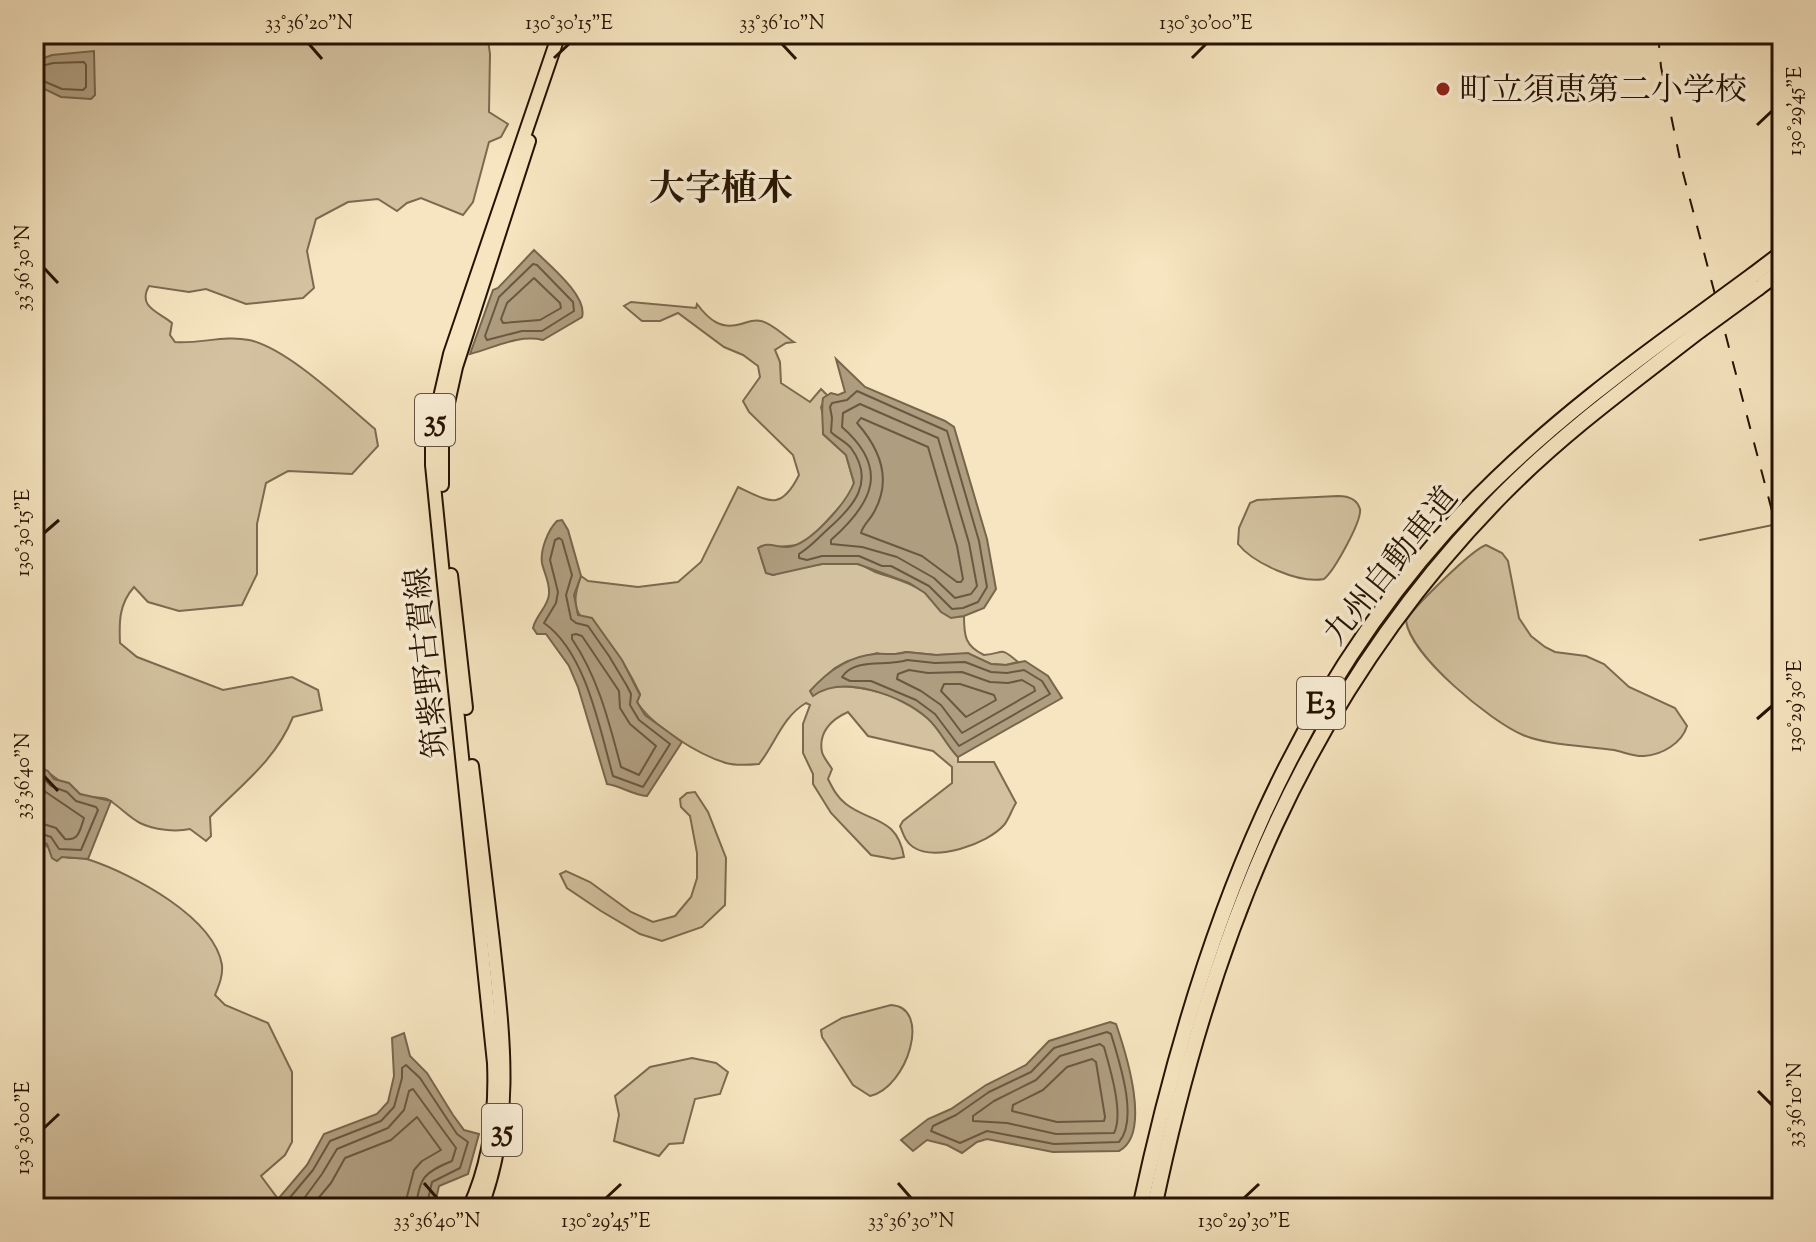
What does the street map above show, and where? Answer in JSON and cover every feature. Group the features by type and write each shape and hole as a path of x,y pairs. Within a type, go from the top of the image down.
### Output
{"highway":[{"name":"九州自動車道","path":"1140,1208 1179,1047 1229,892 1280,777 1336,679 1405,581 1494,481 1591,395 1696,325 1755,281 1782,253"},
{"name":"九州自動車道","path":"1755,281 1782,270"},
{"name":"九州自動車道","path":"1154,1208 1193,1051 1243,898 1293,784 1356,675 1417,591 1460,539 1505,492 1696,325"}],"main road":[{"name":"筑紫野古賀線","path":"469,1208 478,1188 489,1143 495,1104 494,1063 441,559 432,432 450,354 559,34"},
{"name":"筑紫野古賀線","path":"481,1208 503,1127 504,1063 443,496 442,430 456,367 530,144 528,122"}],"shaded area":[{"path":"34,34 454,34 457,37 475,34 488,40 489,112 508,124 501,137 489,142 473,202 463,215 421,198 397,211 378,199 348,202 316,219 307,251 314,288 303,298 246,304 206,289 189,292 149,286 146,293 148,304 172,323 170,335 175,342 240,339 264,345 315,378 375,429 378,446 352,474 288,471 266,483 257,524 257,574 242,605 179,611 148,602 134,587 125,600 120,621 120,643 137,657 223,690 292,677 318,690 322,710 293,717 277,747 210,817 211,836 206,841 190,829 165,830 136,821 109,800 78,793 37,766 34,771"},
{"path":"631,302 696,308 697,304 711,319 727,326 758,320 765,322 794,342 775,350 780,362 781,383 810,402 821,389 827,395 821,407 823,434 846,455 854,483 848,498 813,536 798,545 778,547 761,557 766,573 773,575 829,563 861,565 919,589 945,613 964,616 967,640 978,652 984,655 1004,652 1018,662 991,664 968,654 906,652 886,656 877,653 835,668 828,674 824,688 866,689 896,698 931,721 958,757 958,762 994,762 1016,803 1006,823 986,839 961,849 935,853 910,845 900,826 952,783 952,767 933,751 868,736 848,712 832,722 822,738 823,754 832,769 828,779 846,804 889,827 904,857 893,859 871,855 831,813 813,784 813,774 803,753 803,724 810,705 806,703 791,715 759,764 742,765 715,759 690,747 653,721 637,702 640,694 623,662 610,644 580,616 575,601 581,576 588,581 638,587 678,582 701,562 738,487 758,497 780,499 799,475 793,455 749,412 743,401 760,377 758,366 724,347 678,313 660,321 642,321 624,306"},
{"path":"1338,496 1354,500 1360,509 1359,515 1346,546 1324,579 1302,578 1277,570 1254,558 1238,544 1239,528 1250,503 1257,500"},
{"path":"1486,545 1502,553 1508,561 1519,618 1531,636 1555,652 1586,656 1604,664 1629,687 1675,708 1687,726 1676,743 1658,753 1641,756 1532,738 1492,716 1437,669 1411,635 1406,621 1444,579"},
{"path":"695,792 708,812 726,858 725,905 702,927 662,941 640,934 567,888 560,874 566,871 590,882 631,912 653,922 675,916 691,897 697,878 697,853 690,816 681,807 680,799 687,793"},
{"path":"34,838 61,856 90,860 127,876 188,914 216,947 222,965 215,995 225,1005 268,1023 292,1072 292,1142 285,1155 261,1176 278,1199 279,1208 34,1208"},
{"path":"891,1005 903,1009 910,1019 910,1048 895,1078 883,1090 870,1096 853,1085 822,1037 821,1030 842,1018"},
{"path":"692,1058 716,1063 728,1072 720,1094 695,1099 683,1143 669,1144 659,1156 614,1141 619,1115 615,1096 650,1067"}],"water":[{"path":"94,51 95,95 91,99 61,97 34,84 36,61 52,55"},
{"path":"534,250 573,291 579,300 582,317 543,340 515,340 470,354 493,290"},
{"path":"836,359 865,387 954,427 987,539 996,589 984,608 951,618 941,612 925,593 909,583 858,564 822,564 773,575 766,573 758,548 769,545 788,547 806,539 835,512 854,483 846,455 823,434 823,398 831,393 838,395 845,392"},
{"path":"562,520 568,530 581,576 574,595 578,615 592,618 622,660 640,695 637,702 645,715 682,742 647,796 607,784 569,666 546,634 537,634 533,628 549,594 542,563 543,546 554,525"},
{"path":"906,652 936,655 968,653 991,664 1025,661 1048,676 1062,698 958,757 932,722 887,695 855,687 825,690 813,696 810,691 831,671 856,658"},
{"path":"37,766 48,771 54,779 69,783 80,794 111,801 88,859 62,857 57,861 52,858 47,844 34,838 34,771"},
{"path":"1110,1022 1116,1024 1134,1092 1134,1128 1129,1142 1119,1151 1053,1152 987,1139 962,1153 927,1140 913,1151 901,1140 928,1119 1026,1065 1049,1041"},
{"path":"404,1033 410,1056 427,1073 464,1130 479,1134 468,1174 439,1186 434,1208 279,1208 278,1199 307,1165 324,1134 377,1114 388,1102 394,1076 392,1038"}],"waterway":[{"path":"1700,540 1782,523"}],"railway":[{"path":"1658,34 1661,67 1682,169 1782,549"}],"place":[{"name":"町立須恵第二小学校","path":"1443,89"}],"district":[{"name":"大字植木","path":"721,187"}]}
